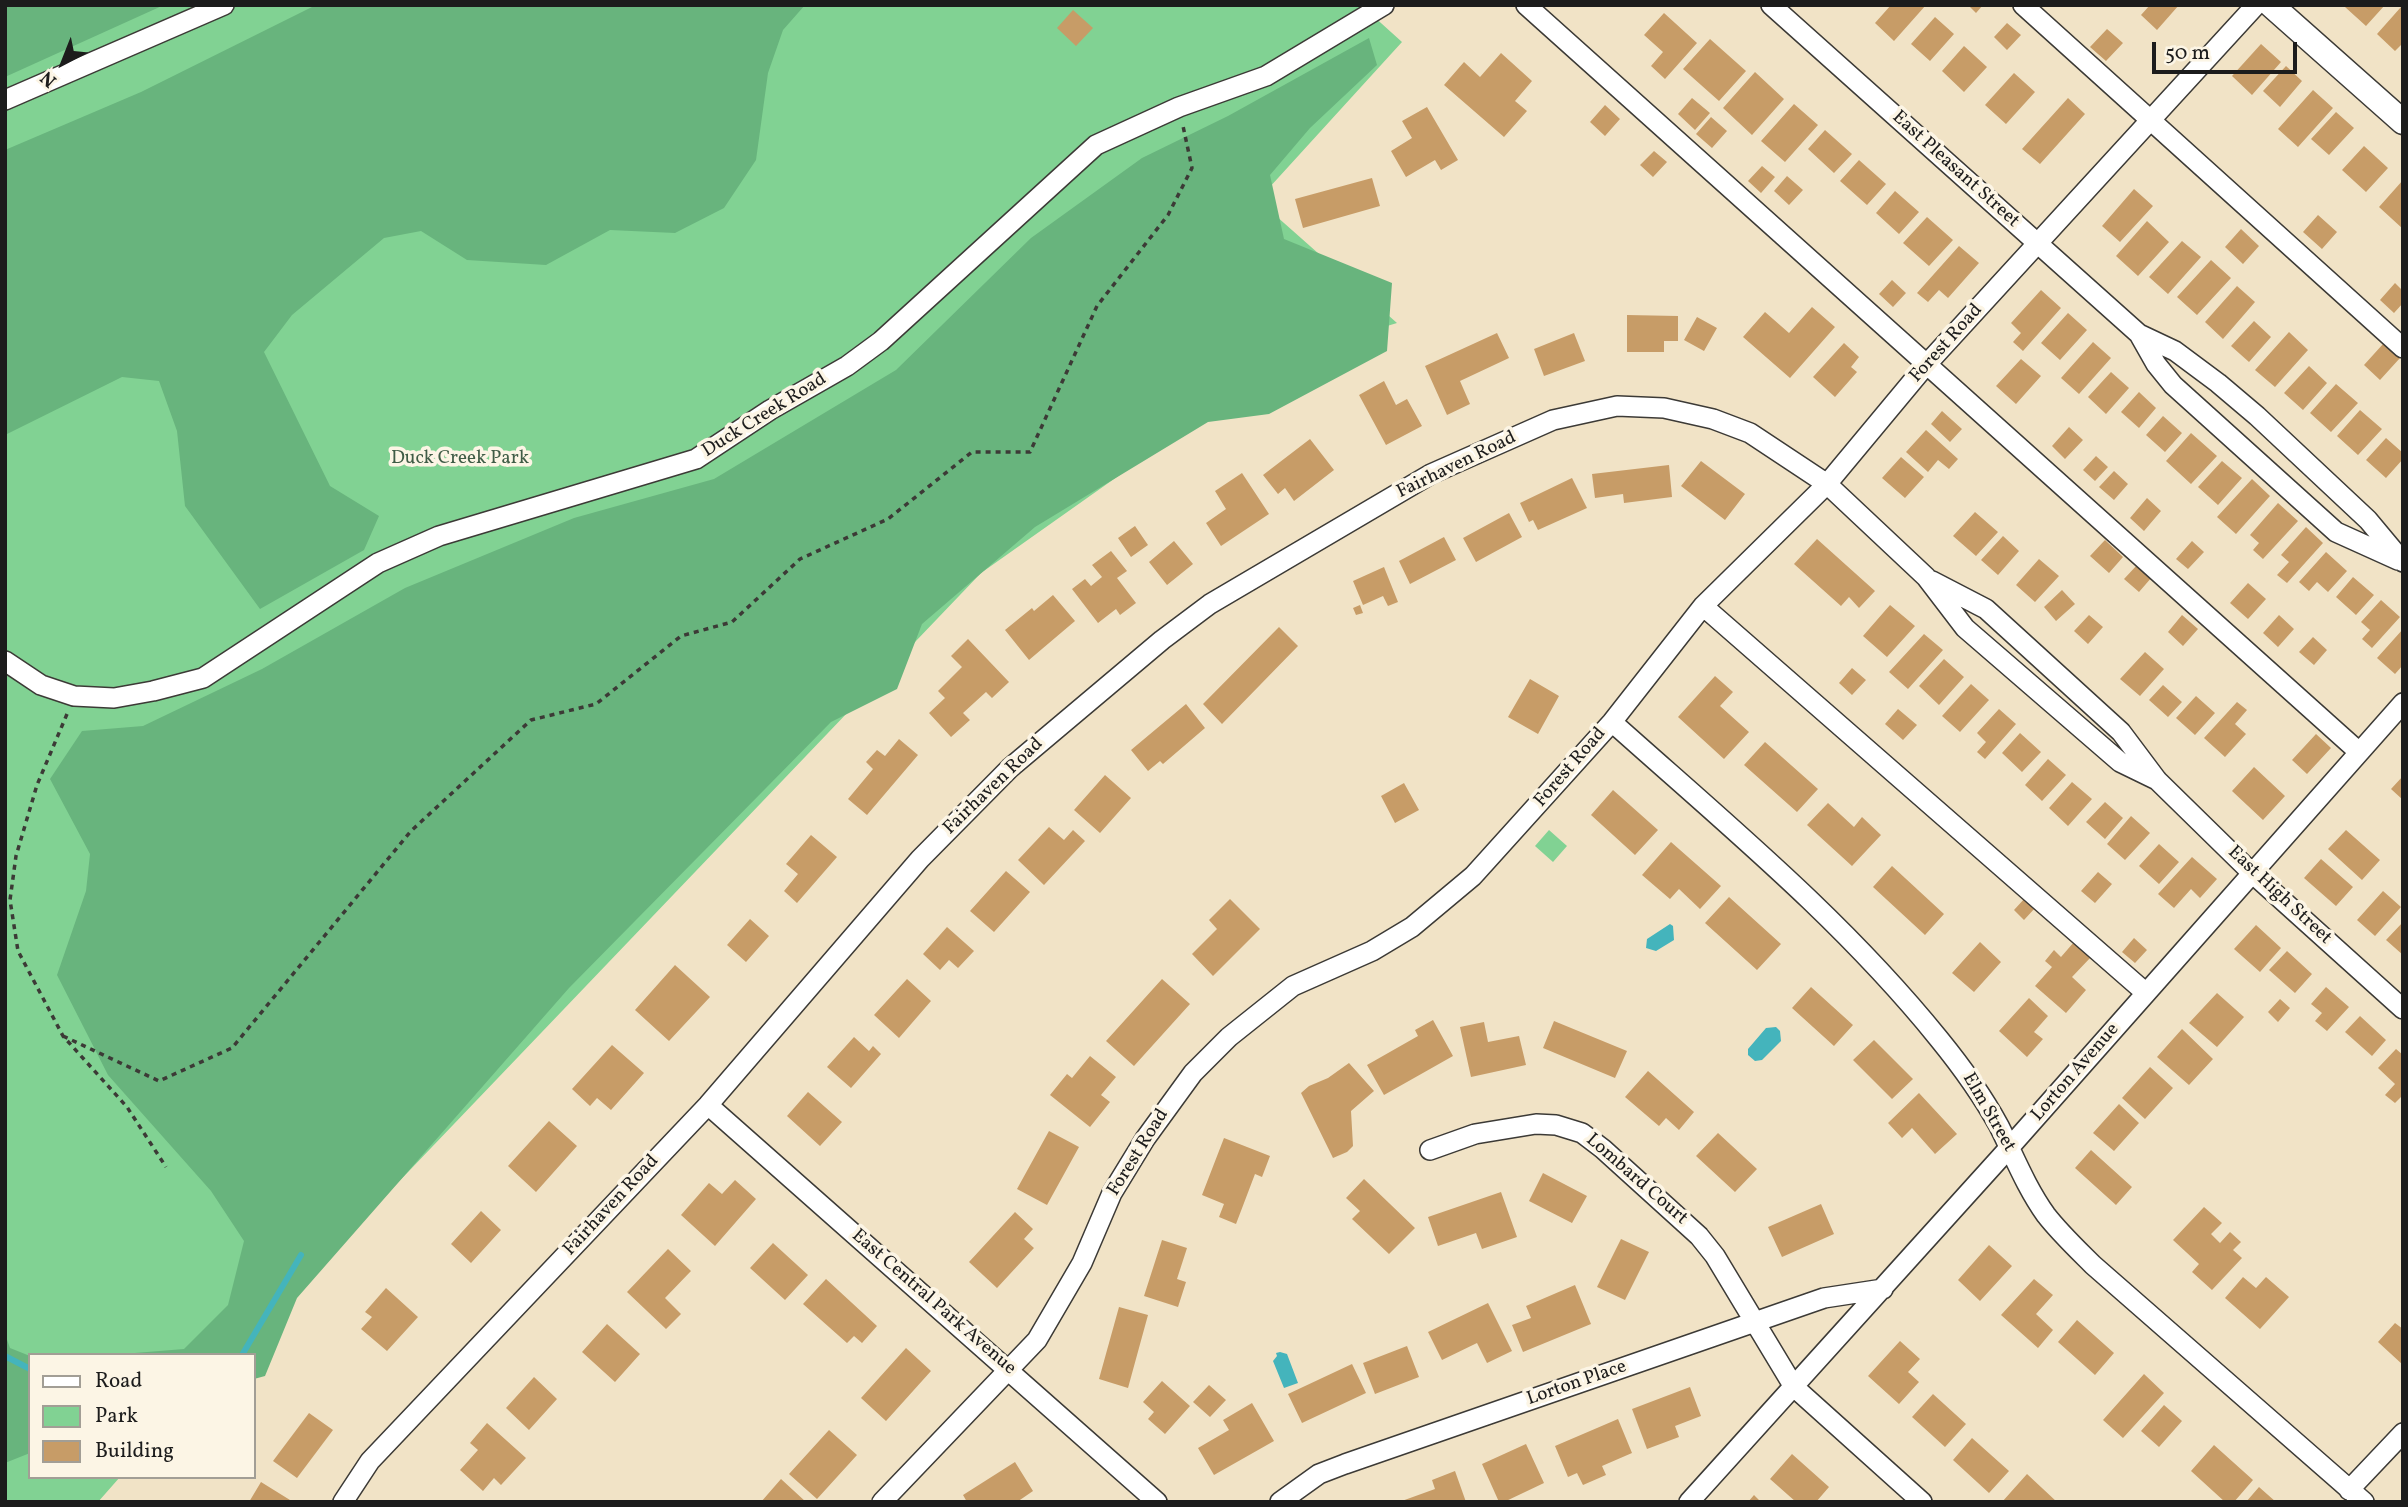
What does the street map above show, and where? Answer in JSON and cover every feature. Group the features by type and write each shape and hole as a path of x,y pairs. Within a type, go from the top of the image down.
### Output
{"main road":[{"path":"2271,5 2403,122"}],"street":[{"path":"5,100 224,5"},
{"name":"Duck Creek Road","path":"5,661 41,685 74,695 114,698 203,678 377,563 439,536 696,458 769,410 848,366 881,341 1096,145 1179,107 1266,76 1384,5"},
{"path":"1526,5 2359,752"},
{"name":"East Pleasant Street","path":"1771,5 2139,334 2175,351 2257,416 2368,520 2403,562"},
{"path":"2023,5 2403,348"},
{"name":"Forest Road","path":"882,1502 1037,1340 1082,1263 1112,1194 1145,1139 1193,1073 1229,1037 1293,986 1371,951 1412,927 1473,876 1612,722 1703,606 1827,484 1926,365 2256,5"},
{"name":"East Pleasant Street","path":"2139,334 2156,364 2173,385 2336,532 2403,562"},
{"name":"Fairhaven Road","path":"342,1502 370,1461 708,1105 920,859 1010,768 1162,640 1210,604 1432,474 1553,420 1618,406 1664,408 1713,419 1750,433 1827,484"},
{"name":"East High Street","path":"1827,484 1926,577 1965,628 2120,762 2157,780"},
{"name":"East High Street","path":"1926,577 1986,610 2121,732 2157,780 2252,873 2403,1009"},
{"path":"1703,606 2146,993"},
{"name":"Lorton Avenue","path":"1689,1502 2009,1148 2359,752 2399,714"},
{"name":"Elm Street","path":"1612,722 1784,875 1867,957 1978,1090 2026,1184 2046,1215 2068,1241 2357,1496"},
{"name":"East Central Park Avenue","path":"708,1105 1157,1502"},
{"name":"Lombard Court","path":"1430,1150 1475,1134 1536,1124 1556,1125 1582,1133 1699,1236 1715,1256 1794,1387 1922,1502"},
{"name":"Lorton Place","path":"1280,1502 1319,1474 1345,1464 1824,1298 1883,1289"},
{"path":"2357,1496 2403,1433"}],"path":[{"path":"63,1036 159,1081 232,1048 411,831 531,720 596,704 681,636 732,622 800,559 888,519 972,452 1030,452 1097,306 1168,215 1192,168 1179,107"},
{"path":"74,695 37,785 16,856 10,900 18,951 63,1036 127,1107 166,1167"}],"green space":[{"name":"Duck Creek Park","path":"5,5 1361,5 1402,42 1258,200 1397,323 1288,356 981,573 235,1353 28,1353 28,1479 118,1479 98,1502 5,1502"},
{"path":"5,5 164,5 5,77"},
{"path":"316,5 805,5 783,30 768,73 756,160 724,208 675,233 610,230 546,265 467,260 421,231 384,238 292,315 264,352 330,486 379,516 364,550 260,609 185,506 177,431 159,381 122,377 5,435 5,150 141,92"},
{"path":"1369,38 1377,65 1310,128 1270,175 1284,239 1392,283 1387,351 1269,414 1208,422 1035,527 922,624 897,689 831,722 569,988 297,1298 265,1376 256,1378 256,1353 135,1353 184,1349 228,1305 244,1241 211,1191 108,1075 57,975 86,891 90,854 50,779 82,731 143,726 262,669 405,588 574,518 714,479 896,370 1031,238 1142,158 1228,116"},
{"path":"1549,830 1567,846 1553,862 1535,846"},
{"path":"5,1334 10,1348 28,1355 28,1454 5,1463"}],"water":[{"path":"1670,924 1673,926 1674,940 1656,951 1646,948 1647,939"},
{"path":"1776,1027 1780,1031 1781,1041 1762,1060 1755,1061 1748,1055 1748,1049 1766,1028"},
{"path":"1276,1353 1287,1354 1298,1383 1284,1388 1273,1361"}],"building":[{"path":"1891,5 1926,5 1894,41 1875,23"},
{"path":"1968,5 1983,5 1976,13"},
{"path":"2150,5 2179,5 2157,30 2141,15"},
{"path":"2385,5 2366,26 2345,7"},
{"path":"2401,7 2403,43 2395,51 2377,34"},
{"path":"1073,10 1093,28 1076,46 1057,28"},
{"path":"1664,13 1697,43 1665,79 1651,66 1663,52 1644,35"},
{"path":"1935,17 1954,34 1930,61 1911,44"},
{"path":"2007,23 2021,35 2007,50 1994,37"},
{"path":"2107,29 2123,43 2106,61 2090,47"},
{"path":"1710,39 1746,71 1719,101 1683,69"},
{"path":"2261,44 2281,62 2252,95 2232,76"},
{"path":"1964,46 1987,67 1964,92 1942,71"},
{"path":"1501,53 1532,81 1515,101 1527,111 1504,137 1444,85 1464,62 1480,77"},
{"path":"2286,66 2302,81 2280,107 2263,91"},
{"path":"1755,72 1784,99 1752,135 1723,108"},
{"path":"2014,73 2035,92 2006,124 1985,105"},
{"path":"2313,90 2333,108 2298,147 2278,129"},
{"path":"1692,98 1710,113 1695,130 1678,114"},
{"path":"2068,98 2085,114 2040,164 2022,149"},
{"path":"1794,104 1818,125 1785,162 1761,141"},
{"path":"1605,105 1620,119 1605,136 1590,122"},
{"path":"1427,107 1458,160 1441,170 1435,160 1406,177 1391,151 1412,138 1402,121"},
{"path":"2336,112 2354,128 2329,155 2311,139"},
{"path":"1711,117 1727,131 1712,148 1696,134"},
{"path":"1825,130 1852,154 1834,173 1808,149"},
{"path":"2364,146 2388,168 2366,192 2342,170"},
{"path":"1654,151 1667,162 1653,177 1640,165"},
{"path":"1859,160 1886,184 1867,205 1840,181"},
{"path":"1762,166 1775,177 1761,193 1748,181"},
{"path":"1787,176 1803,190 1789,205 1774,191"},
{"path":"1372,178 1380,206 1303,228 1295,199"},
{"path":"2403,180 2403,229 2379,207"},
{"path":"2134,189 2153,206 2120,242 2102,226"},
{"path":"1895,191 1919,212 1899,234 1876,213"},
{"path":"2318,215 2337,232 2322,249 2303,232"},
{"path":"1927,217 1953,240 1929,266 1903,243"},
{"path":"2147,221 2169,242 2138,276 2116,256"},
{"path":"2241,229 2259,246 2243,264 2225,247"},
{"path":"2182,241 2201,257 2168,294 2149,277"},
{"path":"1959,246 1979,263 1948,298 1939,290 1928,302 1917,293"},
{"path":"2211,260 2231,278 2197,315 2177,297"},
{"path":"1892,280 1906,293 1893,307 1879,294"},
{"path":"2395,283 2403,291 2403,303 2394,313 2380,300"},
{"path":"2237,286 2255,302 2223,339 2205,322"},
{"path":"2041,290 2061,308 2023,351 2013,342 2021,333 2011,323"},
{"path":"1812,307 1835,327 1790,378 1743,337 1765,312 1789,333"},
{"path":"2068,313 2087,330 2060,360 2041,343"},
{"path":"1627,315 1678,316 1678,341 1664,341 1664,352 1627,352"},
{"path":"1697,317 1717,328 1704,351 1684,340"},
{"path":"2254,321 2271,337 2249,362 2231,346"},
{"path":"2289,332 2308,350 2275,387 2255,370"},
{"path":"1497,333 1509,358 1460,381 1470,404 1447,415 1425,366"},
{"path":"1574,333 1585,361 1544,376 1534,349"},
{"path":"2093,342 2111,358 2079,394 2061,378"},
{"path":"1844,343 1859,357 1851,367 1857,372 1835,397 1813,377"},
{"path":"2383,344 2400,358 2380,380 2364,365"},
{"path":"2021,359 2041,376 2016,404 1996,386"},
{"path":"2309,366 2327,383 2303,410 2284,393"},
{"path":"2111,372 2129,388 2106,414 2088,397"},
{"path":"1384,381 1396,405 1407,399 1422,426 1386,445 1359,395"},
{"path":"2336,384 2358,403 2331,432 2310,413"},
{"path":"2139,392 2156,408 2139,428 2121,412"},
{"path":"2360,410 2382,429 2358,455 2337,436"},
{"path":"1942,411 1962,429 1950,442 1931,424"},
{"path":"2163,416 2182,433 2165,452 2146,435"},
{"path":"2069,427 2083,440 2065,459 2052,446"},
{"path":"1926,430 1958,459 1949,469 1938,460 1928,472 1906,452"},
{"path":"2191,433 2217,456 2191,484 2166,461"},
{"path":"2386,438 2403,453 2403,459 2386,478 2366,460"},
{"path":"1310,439 1334,470 1294,501 1285,488 1278,494 1263,475"},
{"path":"2096,456 2108,467 2095,481 2083,470"},
{"path":"1901,457 1924,477 1905,498 1882,478"},
{"path":"1701,461 1745,494 1725,520 1681,486"},
{"path":"2222,461 2242,478 2218,505 2198,487"},
{"path":"1669,465 1672,497 1624,503 1623,494 1595,498 1592,474"},
{"path":"2114,471 2128,484 2114,500 2099,487"},
{"path":"1242,473 1269,514 1221,546 1206,523 1226,509 1215,491"},
{"path":"1572,478 1587,508 1538,530 1533,520 1529,522 1520,503"},
{"path":"2252,479 2270,496 2236,534 2217,517"},
{"path":"2147,498 2161,511 2144,531 2130,518"},
{"path":"2278,503 2298,521 2263,559 2253,550 2259,543 2250,535"},
{"path":"1975,512 1998,532 1976,556 1953,536"},
{"path":"1509,513 1522,537 1476,562 1463,538"},
{"path":"1135,526 1148,545 1131,557 1118,538"},
{"path":"2306,527 2323,543 2287,583 2277,575 2289,562 2281,555"},
{"path":"2003,536 2019,551 1998,575 1981,560"},
{"path":"1444,537 1456,560 1410,584 1399,561"},
{"path":"1817,539 1875,591 1859,608 1849,597 1841,606 1794,564"},
{"path":"2105,540 2123,557 2109,573 2090,556"},
{"path":"1174,541 1193,564 1167,585 1149,562"},
{"path":"2192,541 2204,552 2188,569 2176,559"},
{"path":"1111,551 1127,571 1117,578 1136,603 1120,615 1116,609 1098,623 1072,589 1085,579 1091,586 1102,577 1092,565"},
{"path":"2326,552 2347,571 2328,592 2317,582 2309,591 2299,582"},
{"path":"2039,559 2059,576 2035,602 2016,585"},
{"path":"2138,564 2152,577 2139,592 2124,579"},
{"path":"1384,567 1398,602 1388,606 1383,596 1363,605 1353,581"},
{"path":"2353,577 2374,595 2356,615 2336,597"},
{"path":"2248,583 2266,599 2248,619 2230,603"},
{"path":"2062,590 2075,604 2056,621 2044,607"},
{"path":"1053,595 1075,621 1029,660 1005,630"},
{"path":"2381,600 2400,617 2372,648 2362,639 2370,630 2361,622"},
{"path":"1360,605 1363,613 1356,615 1353,608"},
{"path":"1890,605 1915,626 1887,657 1863,636"},
{"path":"2089,615 2103,627 2088,644 2074,631"},
{"path":"2182,615 2198,629 2183,646 2168,632"},
{"path":"2279,615 2294,629 2278,647 2263,633"},
{"path":"1279,627 1298,646 1222,724 1203,704"},
{"path":"2403,629 2403,665 2395,674 2377,658"},
{"path":"1924,634 1943,650 1908,689 1889,672"},
{"path":"2313,637 2327,650 2314,665 2299,652"},
{"path":"968,639 1009,682 992,698 986,692 963,713 970,720 951,737 929,713 945,698 938,691 962,667 951,656"},
{"path":"2145,652 2164,669 2140,696 2120,679"},
{"path":"1944,659 1964,677 1939,705 1919,686"},
{"path":"1852,668 1866,680 1852,695 1839,683"},
{"path":"1715,676 1733,692 1720,706 1749,732 1724,759 1678,717"},
{"path":"1530,679 1559,696 1538,734 1508,717"},
{"path":"1971,684 1989,700 1960,732 1942,716"},
{"path":"2163,685 2182,702 2168,717 2149,700"},
{"path":"2196,696 2215,713 2195,735 2176,718"},
{"path":"2237,702 2247,710 2235,724 2246,734 2225,757 2204,738"},
{"path":"1186,704 1205,728 1163,764 1160,761 1148,771 1131,750"},
{"path":"1898,709 1917,725 1903,740 1885,724"},
{"path":"1999,709 2016,724 1985,759 1977,752 1986,742 1977,733"},
{"path":"2020,733 2041,752 2022,772 2002,753"},
{"path":"2316,734 2331,748 2307,774 2292,760"},
{"path":"899,739 918,755 867,815 848,799 873,769 866,762 877,750 885,756"},
{"path":"1765,742 1818,789 1797,812 1744,765"},
{"path":"2048,759 2066,775 2042,801 2025,785"},
{"path":"2254,767 2285,796 2263,820 2232,791"},
{"path":"1105,775 1131,798 1100,833 1074,810"},
{"path":"2403,776 2403,800 2391,789"},
{"path":"2072,782 2092,799 2068,826 2049,808"},
{"path":"1404,783 1419,810 1395,823 1381,796"},
{"path":"1613,790 1658,830 1635,855 1591,815"},
{"path":"2105,802 2123,818 2105,839 2086,822"},
{"path":"1828,803 1854,827 1862,817 1881,835 1852,866 1807,825"},
{"path":"2131,816 2150,833 2125,860 2107,844"},
{"path":"1049,827 1064,840 1073,830 1085,841 1044,885 1018,860"},
{"path":"2346,830 2380,860 2362,880 2328,849"},
{"path":"811,835 837,857 797,903 784,891 798,874 786,864"},
{"path":"1671,842 1721,886 1700,909 1679,889 1670,899 1642,875"},
{"path":"2159,844 2179,862 2159,884 2139,866"},
{"path":"2192,857 2217,879 2200,898 2191,889 2174,908 2158,894"},
{"path":"2321,859 2353,887 2336,906 2304,878"},
{"path":"1892,866 1944,914 1925,935 1873,887"},
{"path":"1006,871 1030,892 994,932 970,911"},
{"path":"2098,872 2112,884 2095,903 2081,891"},
{"path":"2383,891 2401,907 2375,936 2357,920"},
{"path":"1729,897 1781,944 1757,970 1705,923"},
{"path":"2025,898 2036,907 2024,920 2014,910"},
{"path":"1230,899 1260,929 1213,976 1192,954 1217,929 1209,920"},
{"path":"750,919 769,936 746,962 727,945"},
{"path":"2403,922 2403,955 2386,940"},
{"path":"2256,925 2281,948 2260,972 2234,949"},
{"path":"947,927 974,951 958,968 949,960 940,970 923,954"},
{"path":"2134,938 2147,950 2135,963 2122,952"},
{"path":"1980,942 2001,962 1974,992 1952,973"},
{"path":"2074,942 2091,957 2072,977 2086,990 2066,1013 2035,986 2052,967 2045,961 2054,950 2061,957"},
{"path":"2287,951 2312,974 2295,993 2269,970"},
{"path":"675,965 710,997 669,1041 635,1010"},
{"path":"907,979 931,1001 899,1038 874,1015"},
{"path":"1162,979 1190,1004 1134,1066 1106,1041"},
{"path":"1811,987 1853,1025 1834,1046 1792,1008"},
{"path":"2326,987 2349,1007 2327,1031 2315,1021 2322,1013 2311,1004"},
{"path":"2217,993 2244,1017 2217,1047 2189,1023"},
{"path":"2029,998 2048,1016 2034,1032 2043,1039 2027,1057 1999,1031"},
{"path":"2280,999 2290,1008 2278,1022 2268,1012"},
{"path":"2360,1016 2386,1040 2372,1056 2345,1032"},
{"path":"1433,1020 1453,1056 1384,1095 1367,1065 1418,1036 1415,1030"},
{"path":"1554,1021 1627,1051 1615,1078 1543,1048"},
{"path":"1484,1022 1488,1042 1519,1036 1526,1065 1471,1077 1460,1027"},
{"path":"2182,1029 2213,1059 2189,1085 2157,1057"},
{"path":"854,1037 869,1051 873,1046 881,1054 851,1088 827,1067"},
{"path":"1874,1040 1913,1079 1892,1099 1853,1060"},
{"path":"612,1045 644,1073 611,1110 597,1098 590,1106 572,1089"},
{"path":"2396,1049 2403,1055 2403,1095 2395,1103 2385,1095 2395,1084 2378,1068"},
{"path":"1090,1056 1116,1077 1101,1095 1110,1102 1090,1127 1050,1095 1067,1074 1072,1078"},
{"path":"1349,1063 1374,1091 1351,1111 1353,1146 1333,1158 1301,1093"},
{"path":"2150,1067 2173,1088 2145,1119 2122,1098"},
{"path":"1648,1071 1694,1112 1679,1130 1666,1118 1659,1126 1625,1097"},
{"path":"808,1092 842,1122 820,1146 787,1116"},
{"path":"1919,1093 1957,1134 1935,1154 1912,1128 1902,1138 1888,1123"},
{"path":"2119,1104 2139,1123 2114,1151 2093,1133"},
{"path":"549,1121 577,1146 536,1192 508,1166"},
{"path":"1049,1131 1079,1147 1047,1205 1017,1189"},
{"path":"1718,1133 1757,1169 1735,1192 1696,1156"},
{"path":"1224,1138 1270,1156 1262,1177 1255,1174 1236,1224 1219,1217 1224,1204 1202,1195"},
{"path":"2091,1150 2132,1187 2116,1205 2075,1168"},
{"path":"1543,1173 1587,1196 1572,1223 1529,1201"},
{"path":"1364,1179 1415,1228 1389,1254 1352,1219 1360,1211 1346,1198"},
{"path":"735,1180 756,1199 715,1246 681,1215 709,1183 722,1194"},
{"path":"1501,1192 1517,1237 1482,1249 1476,1233 1438,1246 1428,1217"},
{"path":"1821,1204 1834,1234 1782,1257 1768,1227"},
{"path":"2204,1207 2222,1223 2211,1234 2220,1243 2230,1232 2241,1242 2233,1250 2242,1258 2212,1290 2192,1272 2199,1264 2173,1240"},
{"path":"481,1211 501,1230 471,1263 451,1244"},
{"path":"1015,1212 1033,1229 1024,1239 1034,1248 997,1288 969,1262"},
{"path":"1621,1239 1649,1252 1625,1300 1597,1287"},
{"path":"1162,1240 1187,1248 1177,1279 1186,1282 1178,1307 1144,1296"},
{"path":"773,1243 808,1275 785,1300 750,1268"},
{"path":"1989,1245 2012,1266 1980,1301 1958,1280"},
{"path":"668,1249 691,1271 665,1298 681,1314 666,1329 627,1292"},
{"path":"2243,1277 2256,1288 2266,1277 2289,1297 2260,1329 2225,1298"},
{"path":"826,1279 877,1326 862,1343 854,1336 847,1343 803,1304"},
{"path":"2034,1279 2053,1295 2036,1314 2053,1330 2038,1348 2001,1315"},
{"path":"1575,1285 1591,1324 1523,1352 1512,1325 1531,1318 1526,1306"},
{"path":"386,1288 418,1317 387,1351 361,1329 372,1317 365,1312"},
{"path":"1488,1303 1512,1351 1487,1363 1477,1343 1442,1360 1428,1332"},
{"path":"1119,1307 1148,1315 1128,1388 1099,1379"},
{"path":"2077,1320 2114,1353 2095,1375 2058,1342"},
{"path":"2395,1323 2403,1329 2403,1365 2378,1342"},
{"path":"607,1324 640,1354 615,1382 582,1352"},
{"path":"1900,1341 1920,1359 1908,1372 1919,1382 1899,1404 1868,1376"},
{"path":"1407,1346 1419,1377 1375,1394 1363,1363"},
{"path":"906,1348 931,1371 886,1421 861,1398"},
{"path":"1352,1364 1366,1393 1302,1423 1288,1394"},
{"path":"2144,1374 2164,1393 2123,1438 2103,1420"},
{"path":"534,1377 557,1399 529,1430 506,1408"},
{"path":"1162,1381 1190,1406 1165,1434 1148,1419 1154,1412 1143,1402"},
{"path":"1209,1385 1226,1400 1210,1417 1193,1402"},
{"path":"1690,1387 1701,1416 1675,1426 1679,1437 1647,1449 1632,1409"},
{"path":"1933,1394 1966,1424 1945,1447 1912,1417"},
{"path":"1252,1403 1274,1441 1214,1475 1198,1448 1229,1430 1223,1420"},
{"path":"2164,1405 2182,1421 2159,1447 2141,1431"},
{"path":"309,1413 333,1430 297,1478 273,1461"},
{"path":"1618,1419 1632,1453 1602,1466 1606,1475 1583,1485 1577,1473 1568,1477 1555,1446"},
{"path":"487,1423 526,1458 501,1485 494,1478 483,1491 460,1470 478,1450 470,1443"},
{"path":"829,1430 857,1455 817,1499 789,1474"},
{"path":"1972,1438 2009,1471 1989,1493 1953,1460"},
{"path":"1526,1444 1544,1483 1499,1502 1482,1464"},
{"path":"2214,1445 2253,1480 2234,1502 2225,1502 2191,1471"},
{"path":"1792,1454 1829,1487 1816,1502 1796,1502 1770,1479"},
{"path":"1015,1462 1033,1491 1017,1502 967,1502 963,1495"},
{"path":"1455,1471 1466,1502 1399,1502 1435,1489 1432,1480"},
{"path":"2027,1474 2057,1502 2002,1502"},
{"path":"781,1479 806,1502 761,1502"},
{"path":"261,1482 290,1500 249,1502"},
{"path":"2259,1487 2276,1502 2246,1502"},
{"path":"1754,1495 1761,1502 1748,1502"}],"waterway":[{"path":"243,1353 301,1255"},
{"path":"5,1356 28,1368"}]}
